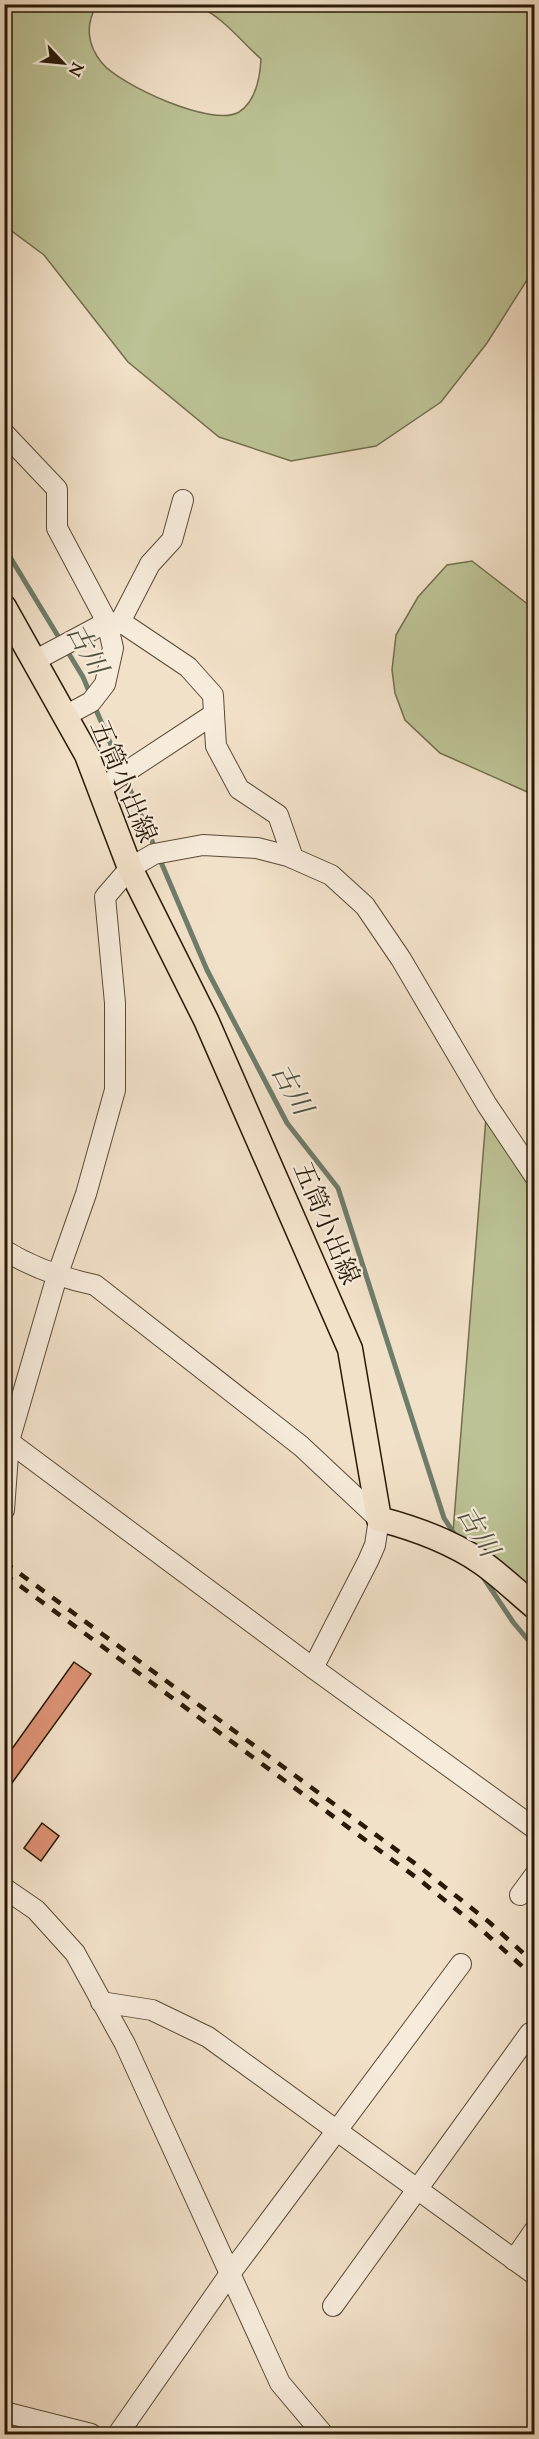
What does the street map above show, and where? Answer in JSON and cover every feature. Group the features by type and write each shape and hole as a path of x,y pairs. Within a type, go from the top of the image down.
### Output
{"main road":[{"name":"五筒小出線","path":"4,607 87,755 130,867 206,1020 350,1349 379,1519"},
{"path":"379,1519 401,1524 452,1545 482,1563 534,1606"}],"street":[{"path":"4,433 57,489 57,528 113,623 113,648 105,684 91,702 65,716"},
{"path":"113,623 150,564 172,540 183,500"},
{"path":"34,661 113,623 124,624 188,667 213,695 216,746 239,789 278,815 293,858"},
{"path":"100,789 214,714"},
{"path":"4,1510 7,1439 57,1276 86,1194 115,1090 115,1003 105,897 130,867 154,854 203,844 257,848 293,858 331,875 365,906 412,978 487,1106 534,1175"},
{"path":"4,1250 24,1262 57,1276 95,1285 301,1446 379,1519 375,1545 368,1561 313,1668"},
{"path":"7,1439 313,1668 534,1828"},
{"path":"520,1895 534,1876"},
{"path":"4,1888 36,1910 75,1953 125,2044 280,2384 323,2434"},
{"path":"118,2434 229,2276 461,1964"},
{"path":"102,2002 152,2010 208,2037 534,2274"},
{"path":"333,2306 530,2033"},
{"path":"514,2260 534,2231"},
{"path":"4,2412 91,2434"}],"green space":[{"path":"5,4 97,5 93,12 89,34 97,56 112,72 168,102 209,114 226,115 239,112 249,102 260,74 261,59 223,22 196,5 534,5 534,269 487,343 441,402 376,446 291,461 219,437 128,362 44,255 5,226"},
{"path":"472,561 534,609 534,795 440,753 405,720 395,693 392,670 396,635 418,597 447,565"},
{"path":"487,1105 534,1175 534,1606 452,1545"}],"building":[{"path":"74,1662 91,1674 4,1794 4,1760"},
{"path":"42,1823 59,1836 41,1861 24,1848"}],"waterway":[{"name":"古川","path":"4,547 61,641"},
{"name":"古川","path":"66,649 83,677 91,696"},
{"name":"古川","path":"94,705 207,970 287,1123 338,1188 444,1518 457,1538"},
{"name":"古川","path":"481,1574 513,1622 534,1647"}],"railway":[{"path":"4,1562 417,1865 489,1922 534,1963"},
{"path":"4,1574 421,1881 484,1932 534,1977"}]}
